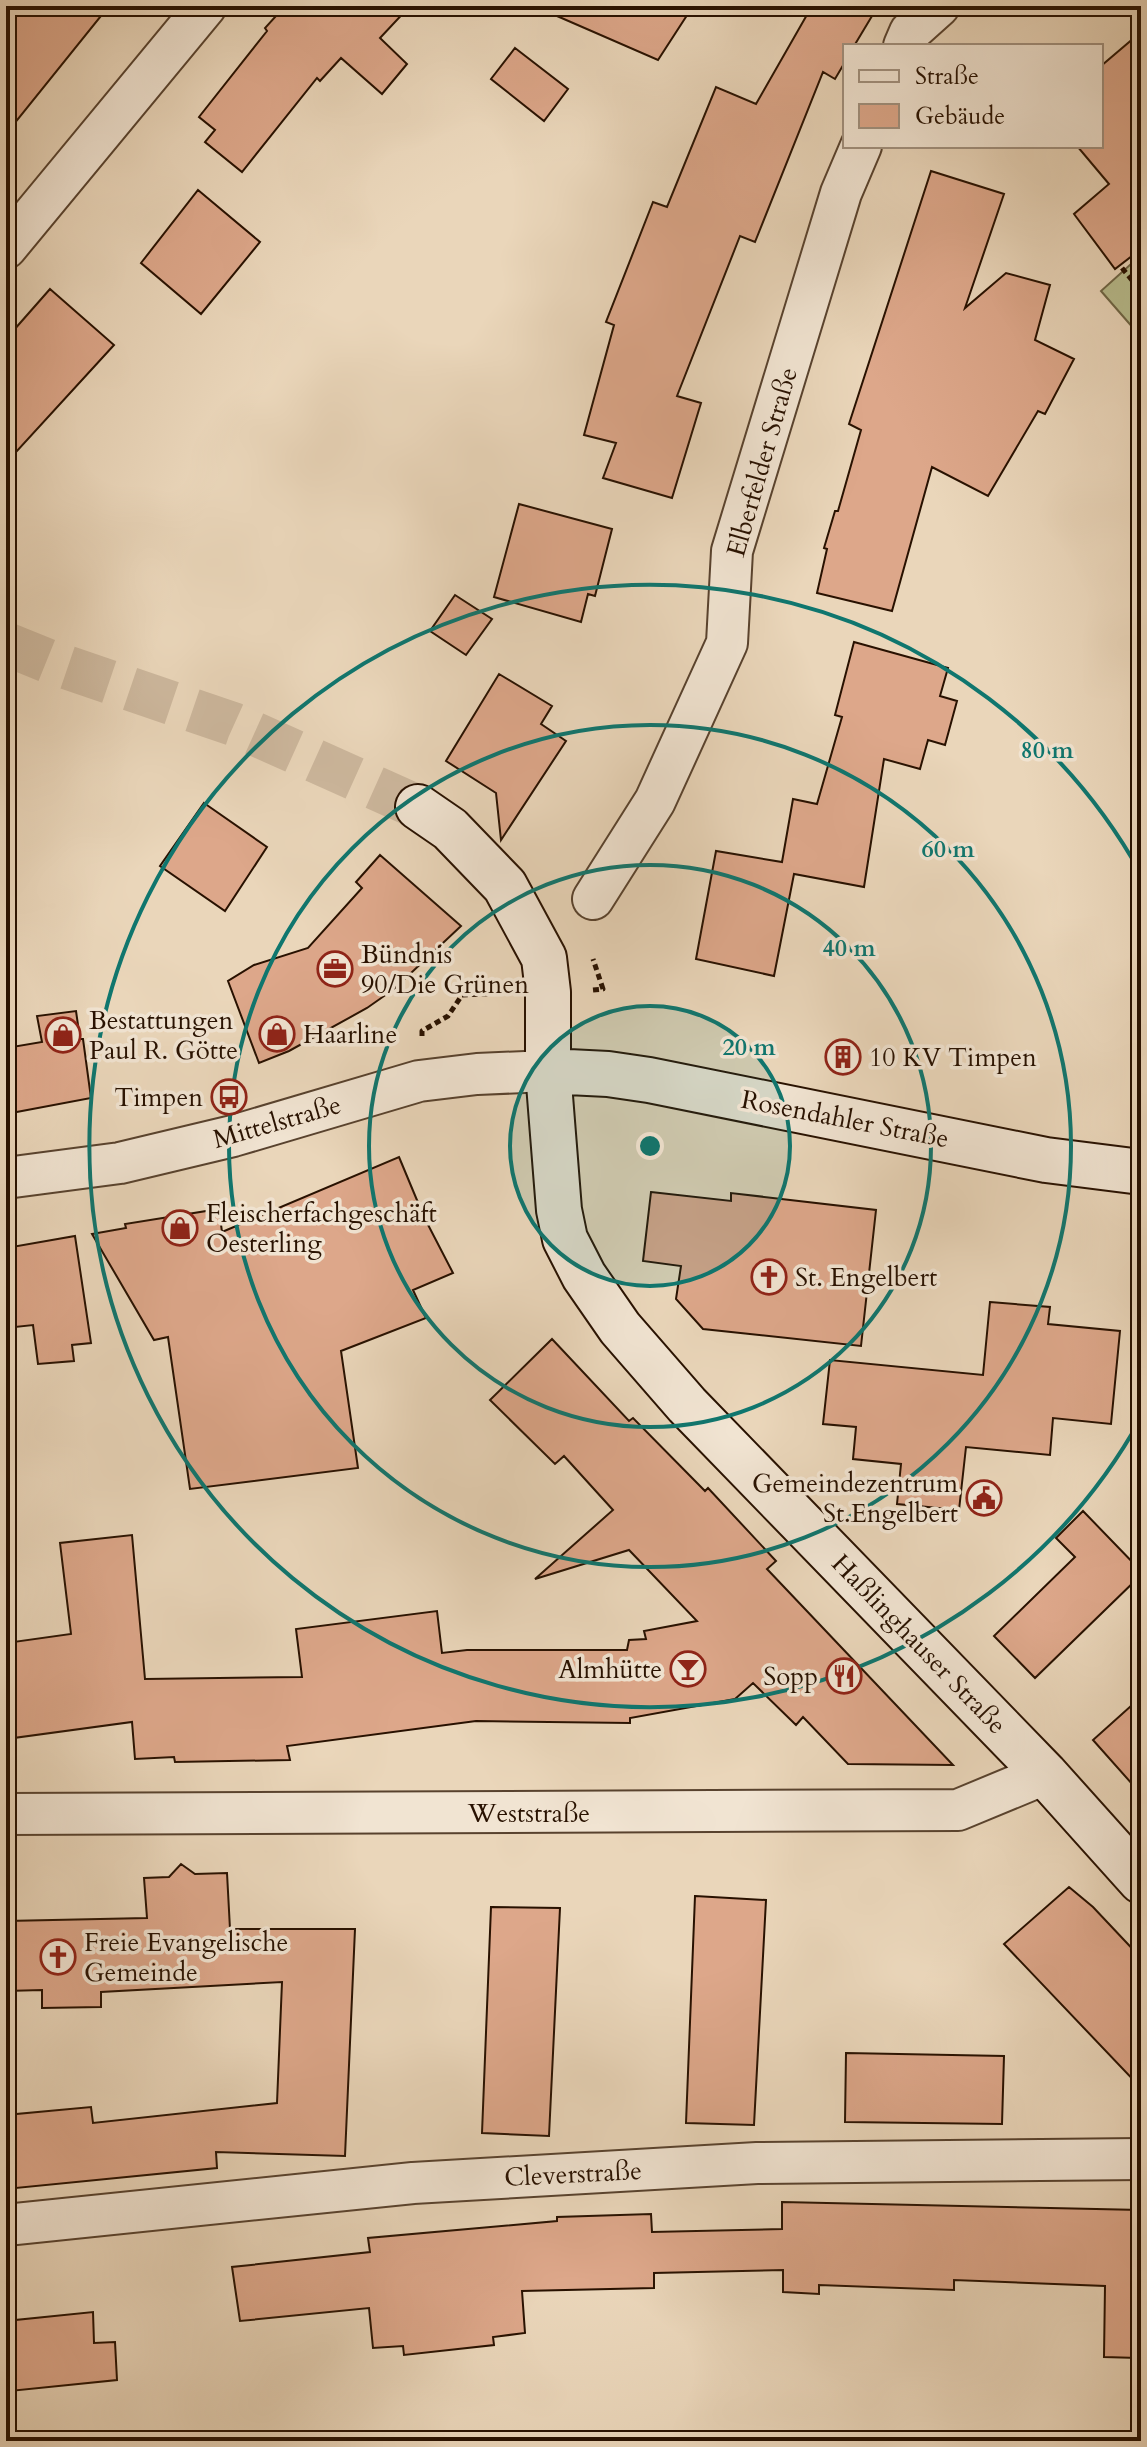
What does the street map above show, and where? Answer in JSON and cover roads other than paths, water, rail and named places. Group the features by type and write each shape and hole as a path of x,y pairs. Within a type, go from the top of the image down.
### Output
{"main road":[{"name":"Haßlinghauser Straße","path":"418,807 450,829 505,886 544,958 548,992 548,1071 553,1156 559,1210 565,1239 584,1276 620,1328 687,1405 1045,1774 1141,1881"},
{"name":"Rosendahler Straße","path":"548,1071 649,1080 1046,1160 1141,1172"}],"street":[{"path":"6,248 206,6"},
{"path":"905,44 910,32 939,6"},
{"name":"Elberfelder Straße","path":"593,899 655,801 727,643 732,551 841,193 860,148"},
{"name":"Mittelstraße","path":"6,1178 120,1163 233,1136 419,1081 477,1074 548,1071"},
{"name":"Weststraße","path":"6,1814 958,1810 1045,1774"},
{"name":"Cleverstraße","path":"6,2225 413,2183 757,2163 1141,2159"}],"tunnel":[{"path":"6,644 233,724 418,807"}],"place":[{"name":"Bündnis 90/Die Grünen","path":"335,969"},
{"name":"Haarline","path":"277,1034"},
{"name":"Bestattungen Paul R. Götte","path":"63,1035"},
{"name":"10 KV Timpen","path":"843,1057"},
{"name":"Timpen","path":"229,1097"},
{"name":"Fleischerfachgeschäft Oesterling","path":"180,1228"},
{"name":"St. Engelbert","path":"769,1277"},
{"name":"Gemeindezentrum St.Engelbert","path":"984,1498"},
{"name":"Almhütte","path":"688,1669"},
{"name":"Sopp","path":"844,1676"},
{"name":"Freie Evangelische Gemeinde","path":"58,1957"}]}
